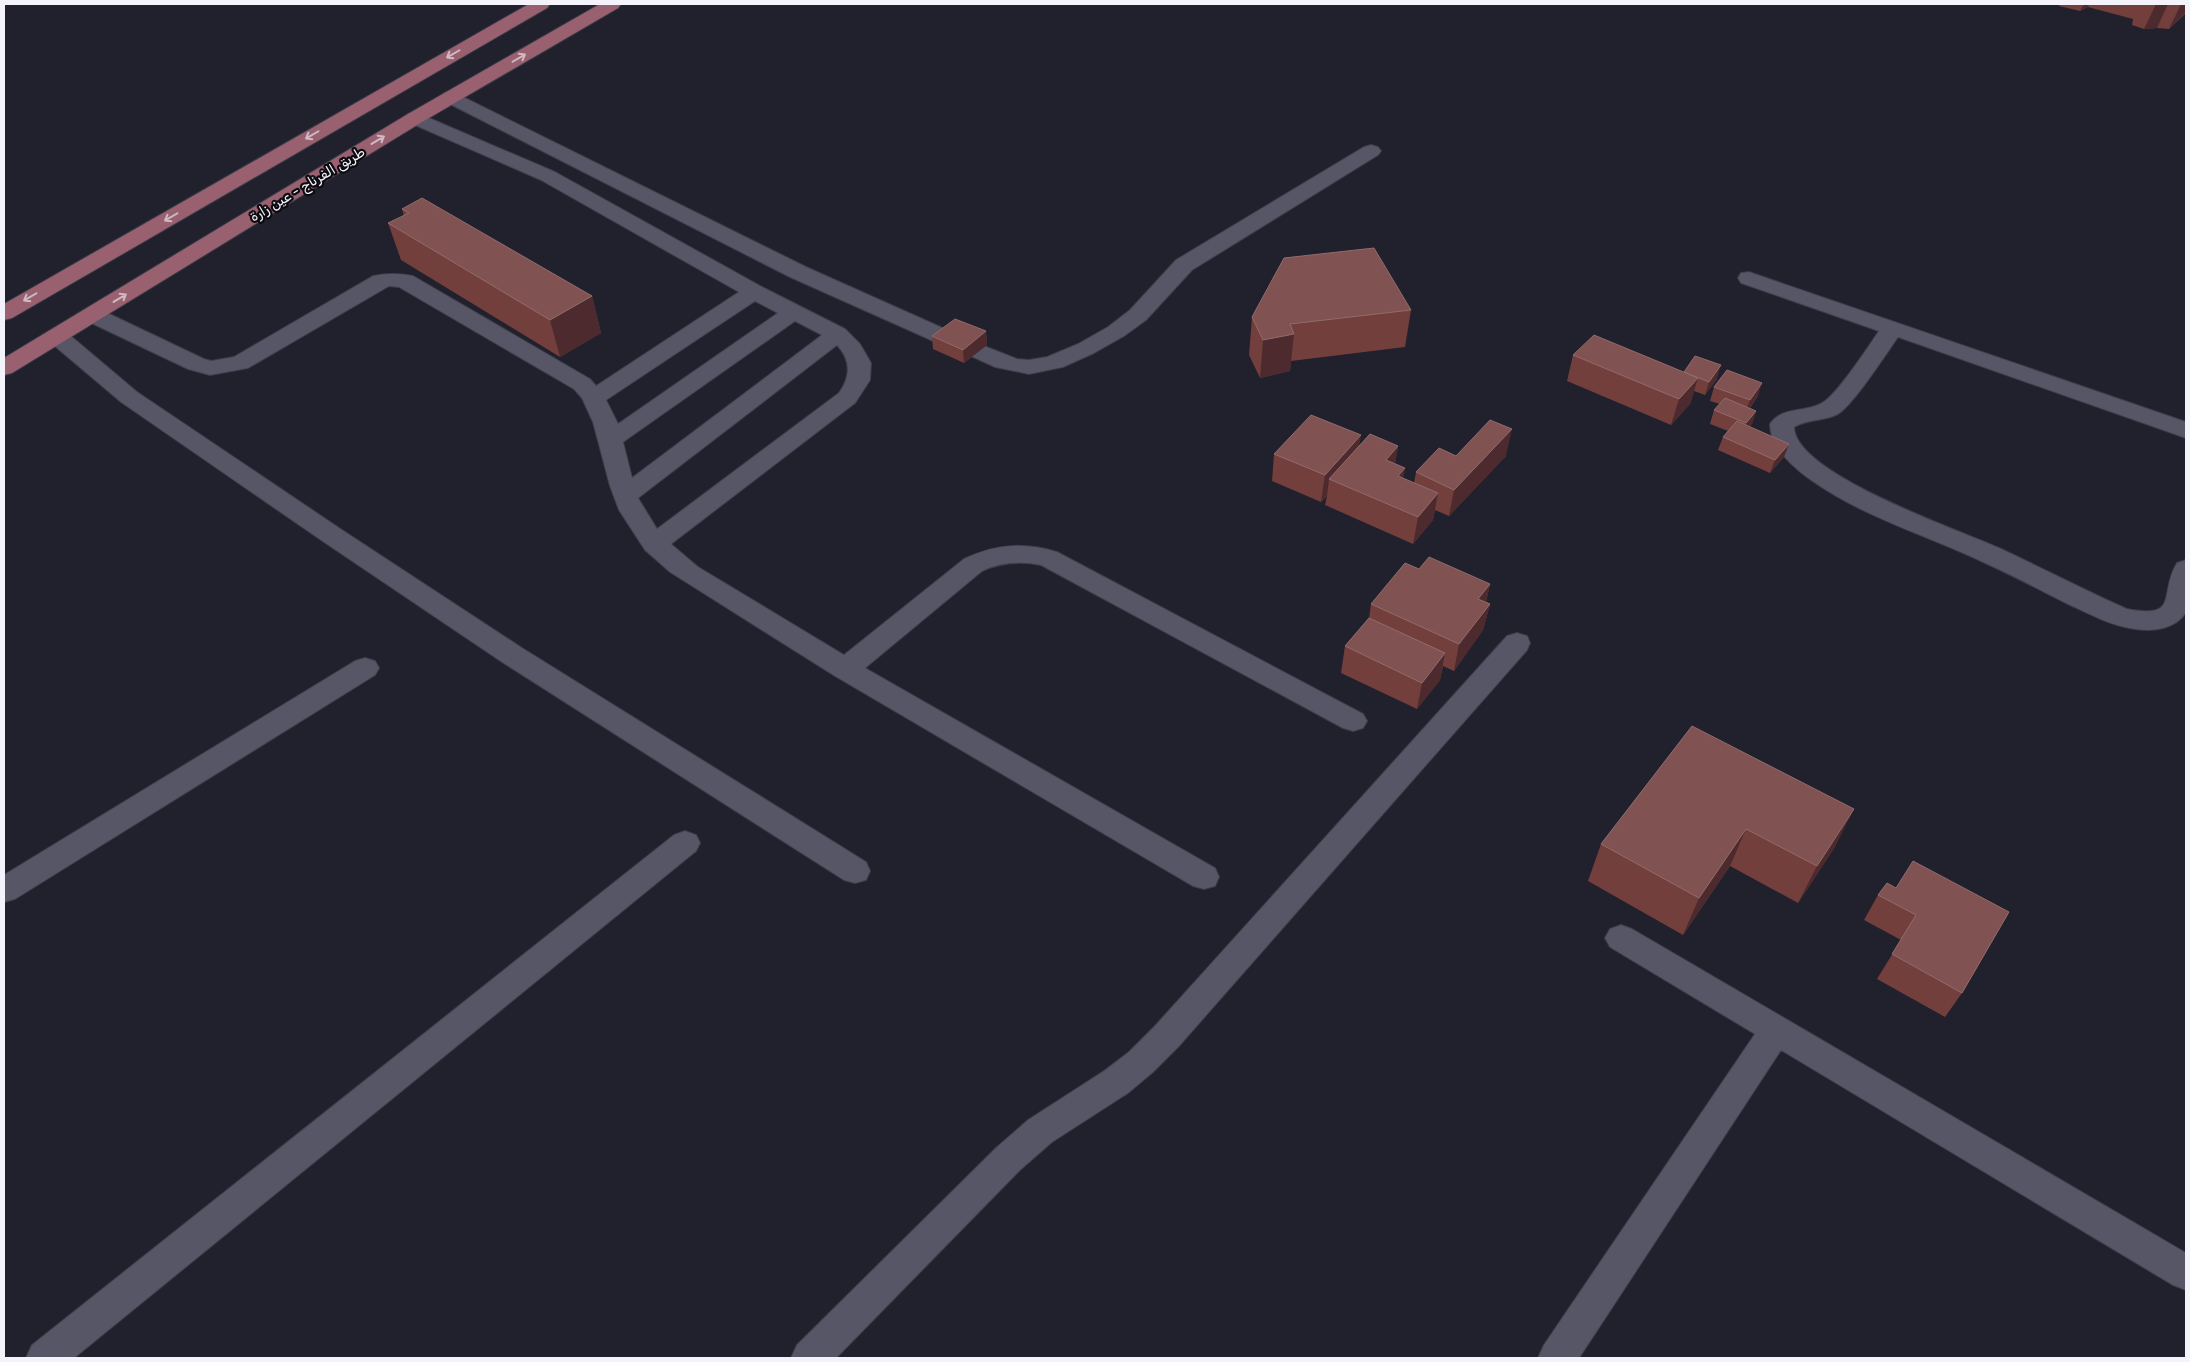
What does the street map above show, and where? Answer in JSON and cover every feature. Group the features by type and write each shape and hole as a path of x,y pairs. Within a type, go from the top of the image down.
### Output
{"main road":[{"path":"4,312 541,4"},
{"name":"طريق الفرناج - عين زارة","path":"4,368 58,337 415,118 612,4"}],"street":[{"path":"451,97 798,272 948,339"},
{"path":"415,118 548,176 754,292 837,334 848,342 856,352 861,375 856,387 848,398 654,544"},
{"path":"978,351 1017,366 1037,367 1056,362 1095,343 1138,316 1171,277 1184,265 1371,151"},
{"path":"1749,278 2186,430"},
{"path":"93,315 196,364 210,368 225,368 253,357 381,281 398,279 405,281 582,384 594,398 602,415 625,496 639,525 668,558 689,573 845,669 1204,876"},
{"path":"594,398 754,292"},
{"path":"610,441 794,312"},
{"path":"1893,328 1838,403 1821,414 1793,418 1782,424 1782,434 1790,447 1805,463 1824,478 1849,492 1976,548 2121,617 2138,620 2165,618 2173,612 2178,604 2186,569"},
{"path":"625,496 837,334"},
{"path":"58,337 129,397 322,528 512,655 856,871"},
{"path":"845,669 973,565 989,557 1009,553 1029,553 1048,558 1353,721"},
{"path":"810,1358 1008,1159 1040,1131 1116,1082 1154,1049 1517,643"},
{"path":"4,890 364,668"},
{"path":"45,1358 685,843"},
{"path":"1622,938 2186,1272"},
{"path":"1557,1358 1776,1030"}],"building":[{"path":"422,198 592,296 550,320 388,223 409,213 402,209"},
{"path":"1374,248 1411,310 1290,324 1294,334 1263,340 1252,317 1284,258"},
{"path":"955,319 986,331 963,350 932,336"},
{"path":"1594,335 1698,378 1679,399 1573,355"},
{"path":"1695,356 1721,365 1709,382 1684,372"},
{"path":"1727,370 1762,383 1750,400 1714,387"},
{"path":"1725,398 1756,411 1746,423 1714,410"},
{"path":"1311,415 1361,435 1325,475 1274,454"},
{"path":"1490,420 1512,429 1454,490 1416,472 1439,448 1456,456"},
{"path":"1737,421 1789,444 1775,460 1723,437"},
{"path":"1370,434 1398,446 1386,460 1405,468 1398,476 1438,493 1418,517 1329,479"},
{"path":"1429,557 1490,584 1478,599 1490,604 1459,644 1371,604 1405,563 1419,569"},
{"path":"1369,618 1445,653 1422,683 1345,646"},
{"path":"1692,726 1854,809 1817,866 1746,829 1699,898 1601,844"},
{"path":"1913,861 2009,912 1962,993 1892,954 1916,915 1878,895 1887,883 1896,888"}]}
